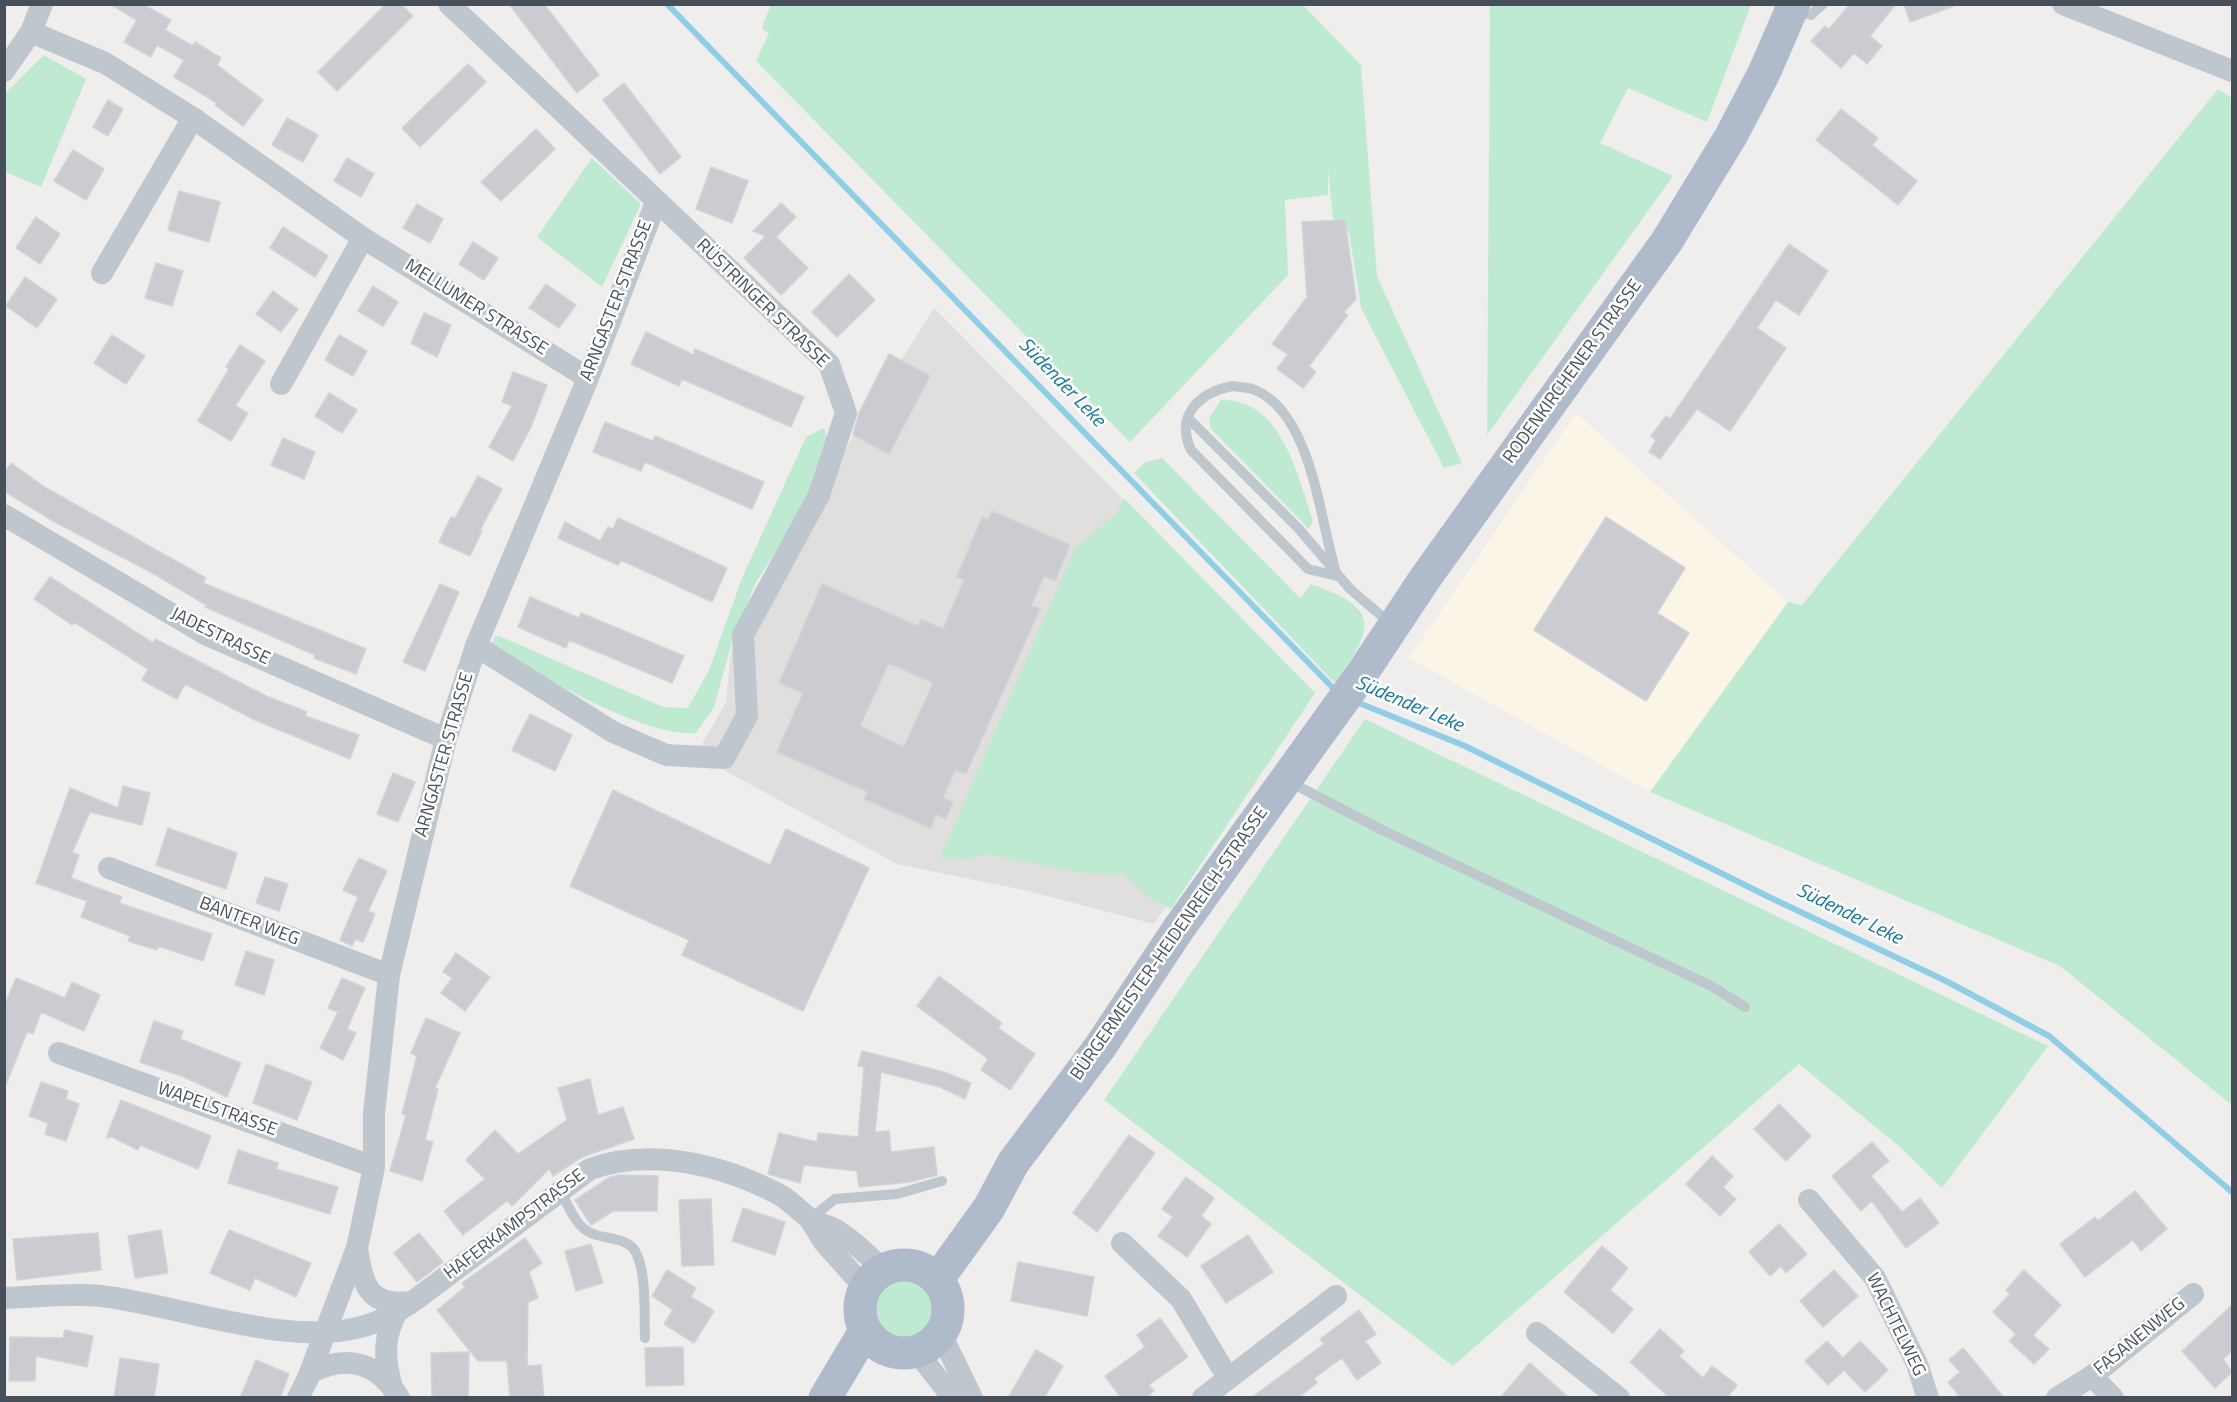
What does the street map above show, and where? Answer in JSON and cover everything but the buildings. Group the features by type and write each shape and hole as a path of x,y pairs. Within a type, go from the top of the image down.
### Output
{"main road":[{"name":"RODENKIRCHENER STRASSE","path":"1325,725 1359,678 1392,626 1610,323 1685,213 1803,6"},
{"name":"BÜRGERMEISTER-HEIDENREICH-STRASSE","path":"875,1340 860,1310 900,1276 952,1256 989,1208 1013,1163 1100,1047 1179,928 1325,725"},
{"path":"875,1340 904,1354 929,1343 947,1318 948,1302 900,1276"},
{"path":"825,1398 875,1340"},
{"path":"849,1398 875,1340"}],"street":[{"path":"4,72 31,32 42,4"},
{"name":"RÜSTRINGER STRASSE","path":"449,4 829,364 846,413 819,495 743,635 747,716 724,758 666,755 613,732 476,646"},
{"path":"2063,4 2232,71"},
{"name":"MELLUMER STRASSE","path":"31,32 105,63 193,118 363,238 588,378"},
{"path":"102,273 193,118"},
{"name":"ARNGASTER STRASSE","path":"325,1332 357,1248 374,1167 374,1113 389,975 446,739 476,646 588,378 656,202"},
{"path":"281,384 363,238"},
{"name":"JADESTRASSE","path":"8,525 207,635 446,739"},
{"name":"BANTER WEG","path":"110,868 389,975"},
{"name":"WAPELSTRASSE","path":"59,1053 374,1167"},
{"name":"HAFERKAMPSTRASSE","path":"4,1298 99,1296 282,1330 325,1332 371,1324 404,1306 590,1169 613,1161 664,1159 746,1178 783,1197 810,1219 836,1230 900,1276"},
{"name":"WACHTELWEG","path":"1809,1200 1875,1278 1917,1364 1928,1398"},
{"path":"1122,1243 1181,1299 1228,1378"},
{"path":"357,1248 364,1282 372,1294 380,1301 404,1306 390,1324 384,1347 395,1391"},
{"name":"FASANENWEG","path":"2057,1398 2092,1376 2193,1294"},
{"path":"1203,1398 1336,1296"},
{"path":"298,1398 325,1332 370,1369"},
{"path":"1537,1333 1619,1398"},
{"path":"929,1343 952,1398"},
{"path":"929,1343 972,1398"},
{"path":"310,1373 336,1362 357,1364 380,1374 395,1391"},
{"path":"2092,1376 2113,1398"}],"lane":[{"path":"1232,386 1254,389 1275,403 1289,421 1320,499 1328,547 1337,576 1308,569 1191,450 1184,435 1188,418 1210,391 1232,386"},
{"path":"1188,418 1299,529 1337,576 1392,626"},
{"path":"1285,779 1370,824 1712,986 1745,1007"},
{"path":"810,1219 835,1199 897,1194 942,1182"},
{"path":"560,1191 580,1225 589,1232 625,1242 634,1249 640,1262 645,1338"}],"shaded area":[{"path":"934,308 1310,688 1154,924 1028,891 897,864 696,755 726,702 731,651 798,499 843,453"},
{"path":"1576,413 1788,602 1650,792 1409,658"}],"green space":[{"path":"771,5 1303,5 1361,65 1377,276 1462,463 1444,468 1361,308 1349,232 1333,218 1328,170 1328,195 1285,200 1288,275 1130,442 756,61 769,33 763,30 763,24"},
{"path":"1490,5 1751,5 1707,122 1628,88 1600,143 1673,176 1487,435"},
{"path":"44,55 86,79 41,187 5,172 4,94"},
{"path":"2218,89 2232,98 2232,1105 2060,966 1650,792 1788,602 1802,605"},
{"path":"592,158 641,204 602,287 537,237"},
{"path":"1221,400 1242,403 1259,412 1284,442 1293,461 1313,520 1309,529 1211,429 1209,418"},
{"path":"824,428 829,444 814,491 755,584 732,642 714,707 696,733 674,732 623,716 499,653 492,644 494,637 499,636 663,707 688,708 709,670 742,578 806,437"},
{"path":"1162,458 1300,598 1311,584 1350,602 1360,612 1364,623 1363,635 1335,683 1134,473 1145,462"},
{"path":"1124,498 1315,693 1171,909 1151,899 1122,873 1116,875 1076,872 987,854 966,860 940,857 1075,548 1115,515"},
{"path":"1365,719 2048,1046 1942,1188 1901,1148 1799,1064 1453,1366 1104,1100"},
{"path":"904,1279 916,1281 926,1288 933,1298 935,1310 933,1322 926,1332 916,1339 904,1341 892,1339 882,1332 875,1322 873,1310 875,1298 882,1288 892,1281"}],"waterway":[{"name":"Südender Leke","path":"667,4 1337,692"},
{"name":"Südender Leke","path":"1354,701 1465,746 1769,897 1946,981 2049,1036 2232,1192"}]}
